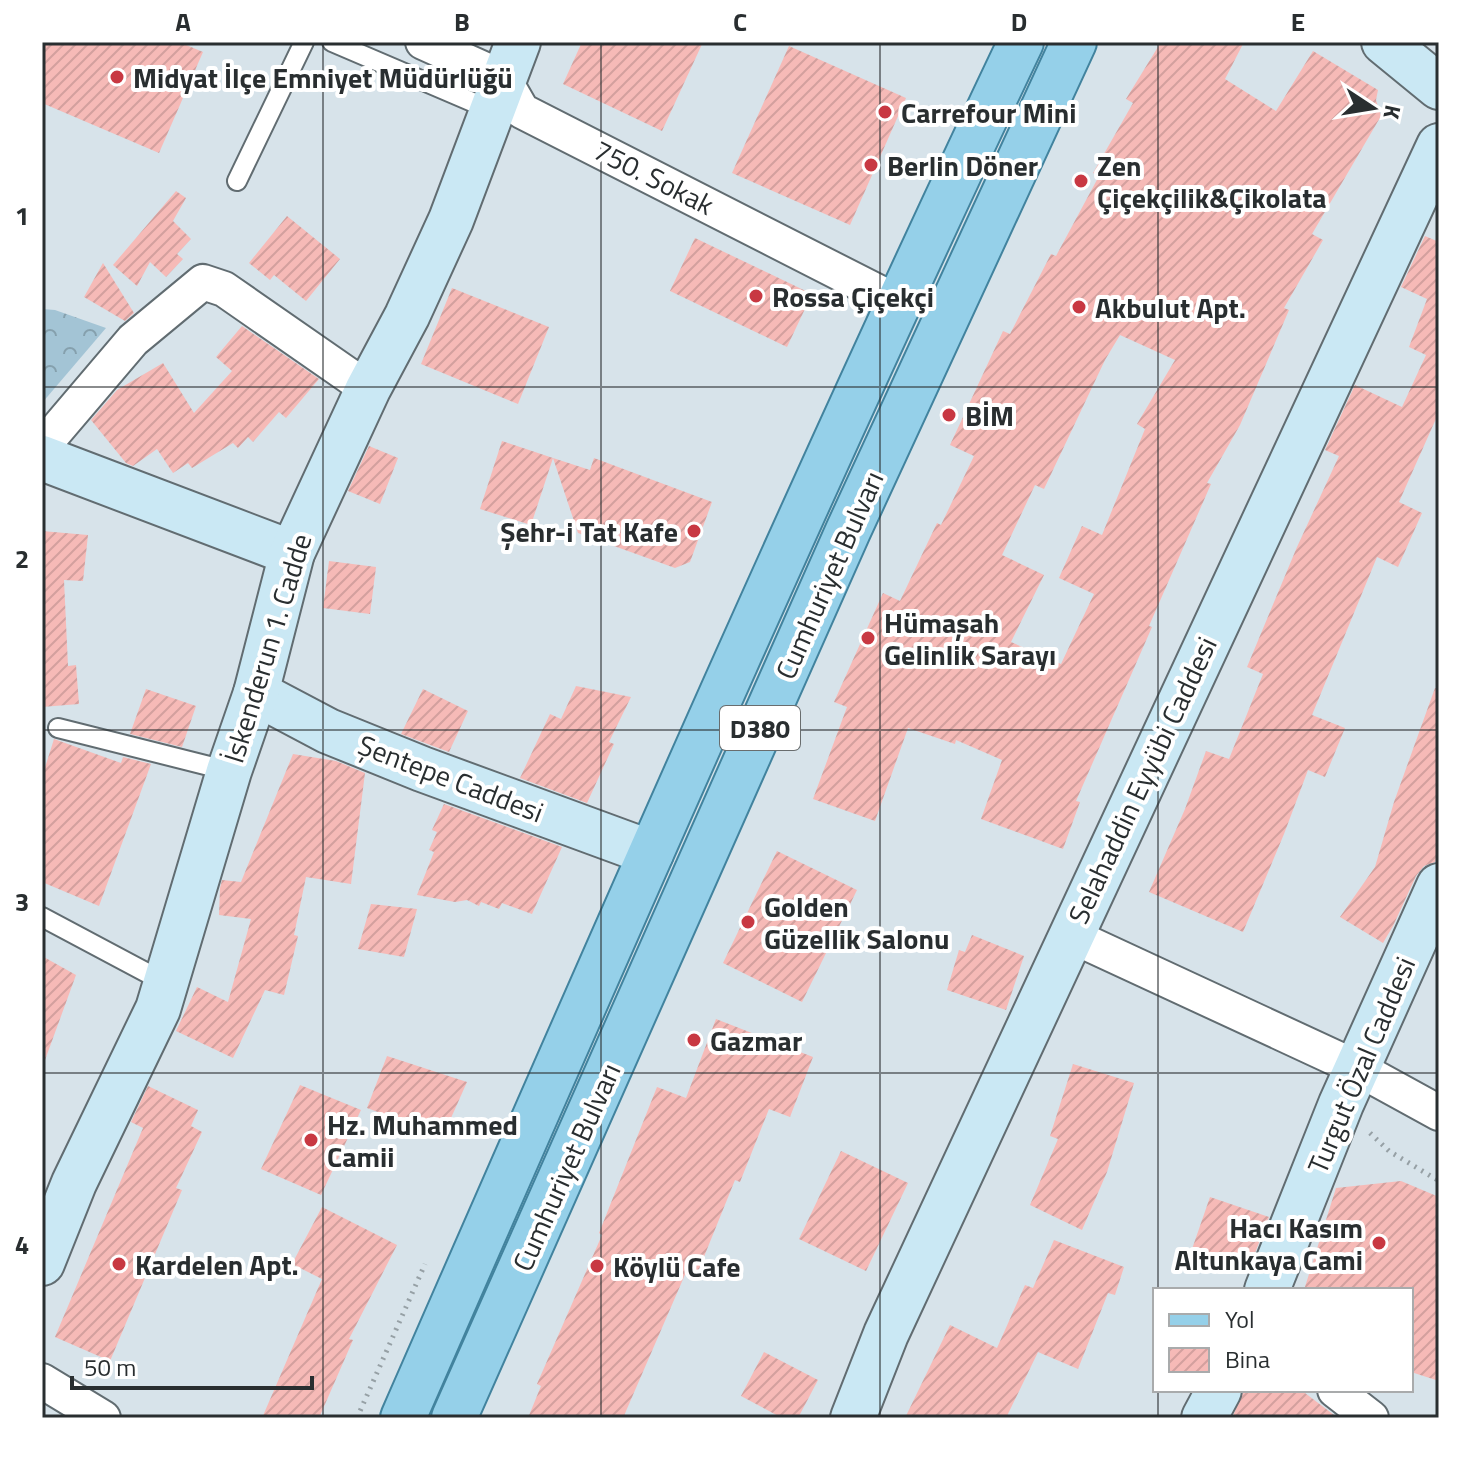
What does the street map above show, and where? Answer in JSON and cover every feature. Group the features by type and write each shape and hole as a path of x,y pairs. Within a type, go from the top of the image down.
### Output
{"main road":[{"name":"Cumhuriyet Bulvarı","path":"403,1418 897,302 1021,42"},
{"name":"Cumhuriyet Bulvarı","path":"454,1418 842,545 1074,42"}],"street":[{"path":"423,42 504,77"},
{"path":"1384,42 1439,87"},
{"name":"750. Sokak","path":"504,77 522,111 897,302"},
{"name":"İskenderun 1. Cadde","path":"42,1263 74,1183 158,1009 229,771 256,693 292,553 451,220 504,77"},
{"name":"Selahaddin Eyyübi Caddesi","path":"853,1418 892,1320 1439,146"},
{"path":"42,447 133,340 203,282 224,289 368,389"},
{"path":"42,458 292,553"},
{"name":"Şentepe Caddesi","path":"256,693 328,731 651,853"},
{"name":"Turgut Özal Caddesi","path":"1268,1288 1349,1086 1439,886"},
{"path":"1070,935 1349,1086 1439,1113"},
{"path":"42,1381 103,1418"},
{"path":"1204,1418 1218,1392"},
{"path":"1338,1392 1371,1418"}],"lane":[{"path":"237,181 304,42"},
{"path":"332,42 504,77"},
{"path":"58,728 229,771"},
{"path":"42,917 166,983"}],"path":[{"path":"1349,1086 1389,1151 1439,1181"}],"green space":[{"path":"42,309 55,310 106,328 42,403"}],"building":[{"name":"Midyat İlçe Emniyet Müdürlüğü","path":"42,42 179,42 203,52 159,153 42,103"},
{"path":"582,42 703,42 662,131 563,84"},
{"path":"1161,42 1244,42 1225,79 1276,111 1313,51 1378,90 1376,100 1381,116 1312,234 1323,240 1284,308 1289,310 1240,425 1207,483 1211,484 1076,801 1080,802 1063,849 981,819 1002,760 956,740 955,744 908,728 875,821 813,799 847,707 834,702 883,593 900,601 937,523 941,525 974,456 950,445 1003,331 1010,334 1051,254 1056,256 1099,176 1093,173 1133,103 1126,99","holes":["1120,335 1175,360 1137,424 1145,429 1102,535 1082,526 1059,578 1094,594 1061,664 1011,642 1044,575 1002,555 1035,485 1044,489 1105,360"]},
{"path":"789,46 906,98 850,225 732,173"},
{"path":"176,191 186,198 173,221 191,239 177,254 183,259 166,277 150,262 137,286 113,265"},
{"path":"287,216 340,259 306,301 274,275 270,280 249,263"},
{"path":"1425,236 1439,242 1439,412 1399,502 1422,513 1398,567 1377,557 1312,715 1345,728 1325,777 1308,770 1243,932 1149,892 1206,751 1229,759 1263,674 1247,667 1339,456 1325,450 1355,385 1402,407 1426,355 1409,347 1427,299 1401,287"},
{"path":"695,238 812,294 787,347 670,291"},
{"path":"103,263 134,313 125,321 84,297"},
{"path":"452,288 549,327 518,404 421,364"},
{"path":"242,326 319,379 286,418 279,412 253,442 248,437 238,448 233,443 192,468 188,463 173,473 157,449 133,466 126,463 91,420 117,390 163,363 194,413 232,371 216,357"},
{"path":"502,441 553,458 531,525 480,509"},
{"path":"369,446 398,458 380,504 348,491"},
{"path":"553,458 590,470 594,458 712,502 690,562 675,568 578,533"},
{"path":"42,531 88,535 83,581 64,580 68,666 76,665 79,704 42,707"},
{"path":"329,561 376,567 370,614 323,608"},
{"path":"576,686 631,697 609,742 614,744 587,803 520,778 550,714 561,719"},
{"path":"1435,688 1439,689 1439,847 1435,862 1424,866 1416,876 1383,943 1340,917 1375,867 1394,802"},
{"path":"146,689 196,706 182,747 130,734"},
{"path":"423,689 468,711 449,752 401,734"},
{"path":"54,739 121,763 123,757 151,764 99,906 42,882 42,777"},
{"path":"293,754 336,761 365,773 351,884 306,877 294,935 298,936 284,995 265,990 233,1058 176,1031 197,987 228,1002 251,919 219,915 222,880 241,882"},
{"path":"444,804 562,847 532,914 502,903 499,909 481,902 479,906 467,900 455,902 417,895 434,852 429,850 437,832 432,830"},
{"path":"777,851 857,890 802,1002 723,963"},
{"path":"371,904 417,909 404,957 358,949"},
{"path":"972,935 1024,956 1006,1010 947,990 959,950 965,952"},
{"path":"42,956 76,975 45,1060 42,1060"},
{"path":"716,1019 813,1057 790,1117 769,1109 740,1182 735,1180 697,1274 687,1270 623,1418 528,1418 541,1386 537,1384 602,1235 599,1233 657,1087 686,1098"},
{"path":"387,1056 467,1082 443,1136 367,1108"},
{"path":"1073,1064 1134,1083 1107,1172 1082,1230 1030,1205 1058,1139 1050,1136"},
{"name":"Hz. Muhammed Camii","path":"300,1085 361,1110 321,1195 261,1169"},
{"name":"Kardelen Apt.","path":"148,1086 198,1110 191,1126 202,1132 176,1188 182,1190 110,1361 55,1337 143,1128 131,1122"},
{"path":"841,1151 908,1183 866,1271 799,1239"},
{"name":"Hacı Kasım Altunkaya Cami","path":"1401,1181 1439,1197 1439,1381 1413,1373 1413,1288 1305,1288 1336,1188"},
{"path":"1210,1197 1269,1217 1248,1271 1191,1252"},
{"path":"322,1207 397,1245 349,1339 353,1340 319,1418 262,1418 322,1279 292,1264"},
{"path":"1054,1240 1124,1267 1115,1295 1108,1293 1078,1369 1038,1352 1006,1418 905,1418 950,1325 997,1348 1025,1285 1033,1288"},
{"path":"764,1352 818,1380 798,1418 782,1418 741,1396"},
{"path":"1243,1392 1304,1392 1338,1418 1232,1418"}],"place":[{"name":"Midyat İlçe Emniyet Müdürlüğü","path":"117,77"},
{"name":"Carrefour Mini","path":"885,112"},
{"name":"Berlin Döner","path":"871,165"},
{"name":"Zen Çiçekçilik&Çikolata","path":"1081,181"},
{"name":"Rossa Çiçekçi","path":"756,296"},
{"name":"Akbulut Apt.","path":"1079,307"},
{"name":"BİM","path":"949,415"},
{"name":"Şehr-i Tat Kafe","path":"694,531"},
{"name":"Hümaşah Gelinlik Sarayı","path":"868,638"},
{"name":"Golden Güzellik Salonu","path":"748,922"},
{"name":"Gazmar","path":"694,1040"},
{"name":"Hz. Muhammed Camii","path":"311,1140"},
{"name":"Hacı Kasım Altunkaya Cami","path":"1379,1243"},
{"name":"Kardelen Apt.","path":"119,1264"},
{"name":"Köylü Cafe","path":"597,1266"}]}
